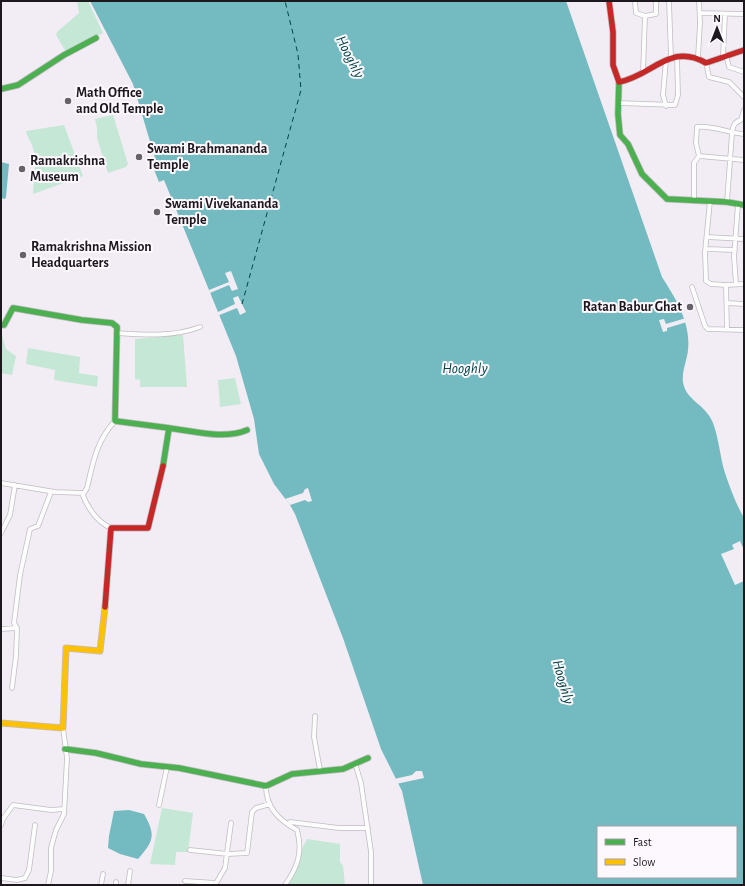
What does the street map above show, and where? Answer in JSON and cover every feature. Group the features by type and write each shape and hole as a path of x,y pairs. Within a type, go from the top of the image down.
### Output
{"street":[{"path":"609,1 613,35 612,69 619,82 618,103 620,135 628,144 642,174 667,199 726,202 741,205 735,250 736,284"},
{"path":"635,1 636,13 645,16 656,14 656,1"},
{"path":"666,106 663,95 668,59 669,1"},
{"path":"698,57 700,13 699,1"},
{"path":"700,13 744,14"},
{"path":"725,14 725,56 729,67 744,72"},
{"path":"643,73 645,16"},
{"path":"1,89 18,85 64,55 96,38"},
{"path":"706,63 744,50"},
{"path":"619,82 636,78 668,59 685,55 698,57 706,63 709,77 729,82 744,98"},
{"path":"618,103 666,106 676,105 678,101 678,56"},
{"path":"726,202 732,133 736,122 742,120 744,110"},
{"path":"694,201 694,163 699,156 696,143 697,127 744,134"},
{"path":"699,156 729,160 744,160"},
{"path":"710,201 706,249 707,282 744,284"},
{"path":"707,237 744,239"},
{"path":"706,249 735,250"},
{"path":"726,284 727,329"},
{"path":"692,287 705,326 708,329 744,330"},
{"path":"727,303 744,304"},
{"path":"1,325 6,322 10,310 17,308 82,320 112,323 117,327 118,333 115,421 106,431 98,446 87,488 84,493 51,492 15,485 1,484"},
{"path":"118,333 140,335 187,332 200,327"},
{"path":"115,421 218,433 243,433 247,430"},
{"path":"82,493 86,503 104,525 111,528 148,528 160,481 170,428"},
{"path":"1,533 10,515 15,485"},
{"path":"12,688 16,656 17,628 14,623 20,575 30,529 38,526 51,492"},
{"path":"48,885 51,871 52,848 56,830 64,814 67,758 63,728 66,685 66,648 100,651 109,566 111,528"},
{"path":"1,629 17,628"},
{"path":"315,716 314,737 320,770"},
{"path":"1,723 48,728 63,728"},
{"path":"65,749 96,753 141,764 217,775 266,786 292,774 343,768 368,758"},
{"path":"356,763 361,784 371,852 371,885"},
{"path":"159,805 167,767"},
{"path":"266,786 266,793 275,815 284,823 297,830 300,840 297,866 285,885"},
{"path":"190,850 228,854 247,853 252,812 256,808 270,804"},
{"path":"1,825 2,819 13,805 51,810 64,809"},
{"path":"290,822 339,828 368,828"},
{"path":"185,881 216,884 225,868 231,823"},
{"path":"1,878 17,880 25,878 28,870 34,825"},
{"path":"128,885 130,871"},
{"path":"101,885 103,874"}],"green space":[{"path":"77,1 88,1 103,33 66,52 56,35 57,32 79,13"},
{"path":"113,115 128,164 126,167 108,173 97,138 95,119"},
{"path":"64,125 83,176 33,194 35,157 26,131"},
{"path":"1,332 6,349 16,356 12,375 1,373"},
{"path":"183,335 187,387 140,387 140,380 135,379 135,339"},
{"path":"28,348 80,357 79,373 98,376 97,387 54,380 55,370 26,364"},
{"path":"235,378 241,404 220,407 218,380"},
{"path":"162,808 193,813 188,852 176,852 175,865 150,864"},
{"path":"307,839 340,844 340,862 343,866 345,885 284,885"}],"water":[{"name":"Hooghly","path":"90,1 566,1 662,277 677,303 685,321 688,350 683,377 684,386 689,396 706,412 713,423 725,473 733,496 744,518 744,885 423,885 402,791 381,749 343,638 295,514 274,484 259,454 254,419 236,356 164,180 159,182 153,167 157,165 133,84"},
{"path":"1,162 9,164 5,199 1,198"},
{"path":"129,810 144,814 152,833 150,842 138,859 120,854 108,848 114,811"}],"pier":[{"path":"231,271 238,289 232,291 229,285 210,293 209,290 229,282 225,273"},
{"path":"238,296 246,312 240,315 237,308 217,316 216,313 235,304 233,298"},
{"path":"686,318 687,322 667,328 667,331 663,332 659,320 664,319 666,324"},
{"path":"308,488 312,501 308,502 305,500 290,505 285,499 303,493 305,489"},
{"path":"740,541 744,550 744,581 735,585 721,554 734,549 732,545"},
{"path":"416,771 422,771 424,778 396,784 394,779 412,775"}],"ferry route":[{"path":"242,304 301,90 298,54 285,1"}],"traffic: fast":[{"path":"1,89 18,85 64,55 96,38"},
{"path":"619,82 618,114 620,135 628,144 642,174 667,199 727,202 744,205"},
{"path":"1,325 4,325 13,308 82,320 112,323 117,327 115,421 169,428"},
{"path":"163,466 169,428 219,435 238,433 247,430"},
{"path":"65,749 96,753 141,764 179,768 266,786 292,774 343,769 368,758"}],"traffic: slow":[{"path":"1,723 63,728 66,648 100,651 105,607"}],"traffic: jam":[{"path":"609,1 613,32 613,65 619,82 631,79 671,58 682,56 706,63 744,50"},
{"path":"105,607 111,528 148,528 163,466"}],"place":[{"name":"Math Office and Old Temple","path":"68,101"},
{"name":"Swami Brahmananda Temple","path":"139,157"},
{"name":"Ramakrishna Museum","path":"22,169"},
{"name":"Swami Vivekananda Temple","path":"157,212"},
{"name":"Ramakrishna Mission Headquarters","path":"23,255"},
{"name":"Ratan Babur Ghat","path":"690,307"}]}
